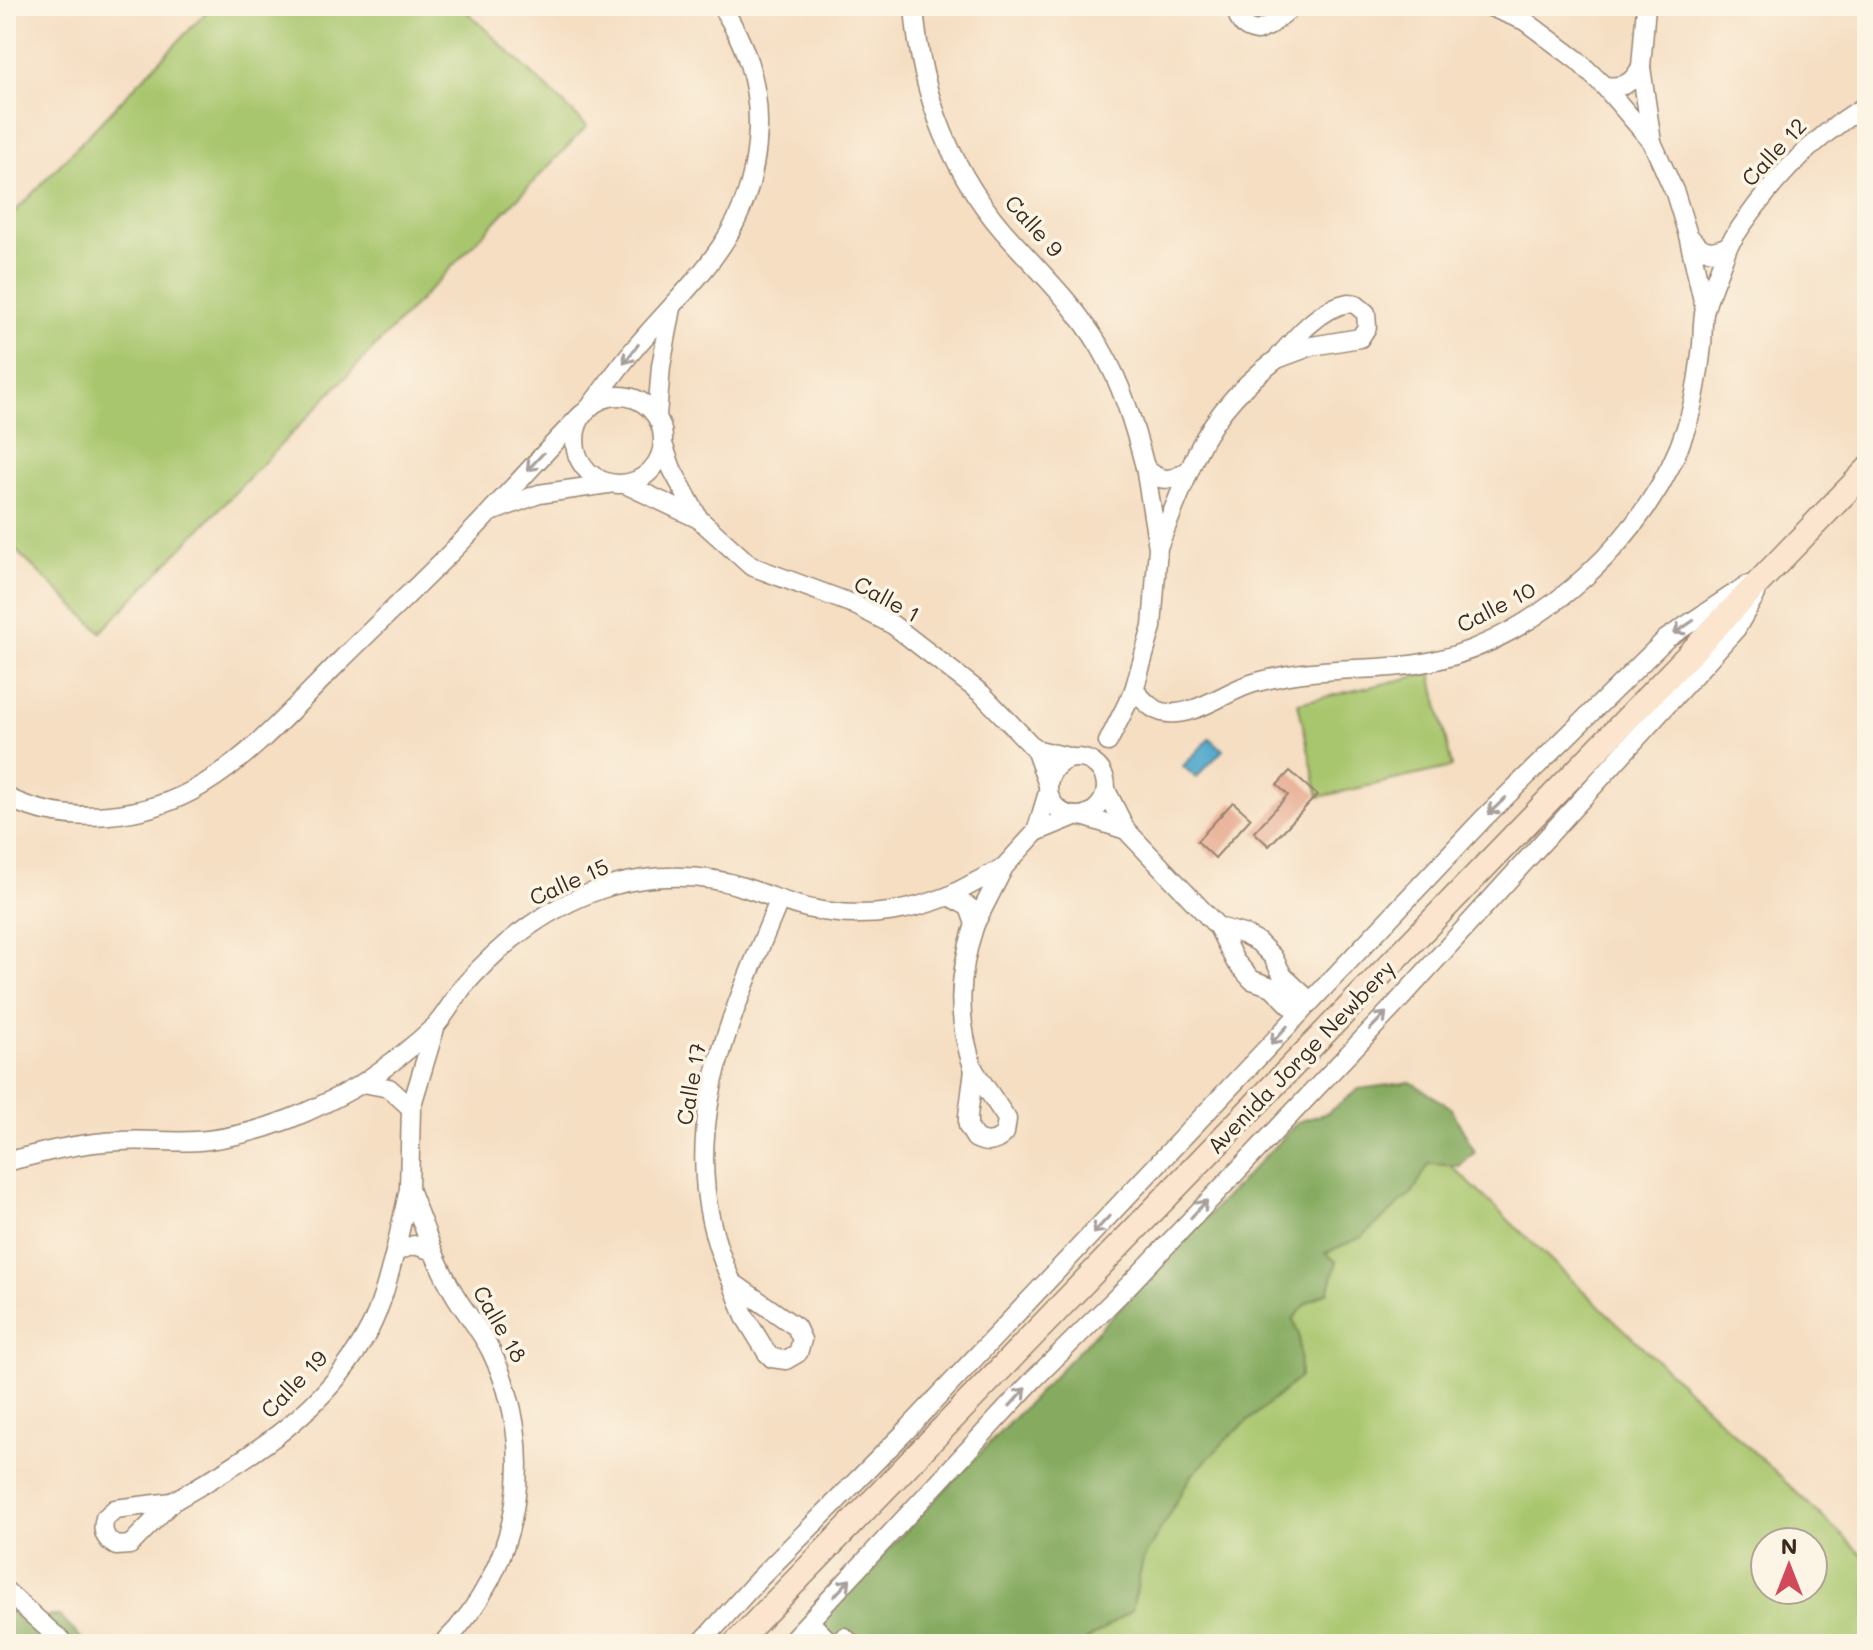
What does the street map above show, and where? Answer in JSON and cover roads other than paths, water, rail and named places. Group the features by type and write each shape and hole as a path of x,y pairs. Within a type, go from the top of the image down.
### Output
{"main road":[{"name":"Avenida Jorge Newbery","path":"735,1644 1867,470"}],"street":[{"path":"6,797 53,814 129,813 173,800 203,785 240,759 491,512 587,409 724,244 742,211 753,179 758,128 755,89 746,52 721,6"},
{"name":"Calle 9","path":"914,6 924,75 936,118 955,162 988,212 1059,290 1100,347 1128,407 1145,467 1158,547"},
{"path":"1238,6 1239,21 1250,30 1257,31 1269,26 1293,6"},
{"path":"1488,6 1525,21"},
{"path":"1513,6 1525,21 1577,60 1604,86 1652,142"},
{"path":"1646,6 1641,67 1652,142 1675,193 1705,310"},
{"path":"1604,86 1623,86 1633,81 1641,67"},
{"name":"Calle 12","path":"1705,310 1728,246 1761,200 1809,146 1837,123 1867,105"},
{"path":"1688,235 1704,250 1714,253 1728,246"},
{"path":"974,1070 964,1038 959,997 965,953 975,924 1004,867 1036,832 1101,804 1106,786 1108,742 1134,690 1152,627 1158,547 1197,450 1230,400 1277,359 1299,334 1342,304 1355,304 1366,313 1367,327 1360,338 1312,346 1277,359"},
{"path":"657,416 661,366 672,306"},
{"name":"Calle 10","path":"1134,690 1160,712 1181,712 1249,684 1301,672 1376,669 1437,660 1509,632 1545,611 1599,564 1627,533 1671,465 1692,407 1705,310"},
{"path":"620,395 647,405 657,416 672,469 699,519 618,484 596,478 585,469 577,457 574,442 576,428 587,409 605,397 620,395"},
{"path":"491,512 539,494 639,479 651,471 659,459 663,444"},
{"path":"1145,467 1162,480 1173,480 1190,469"},
{"name":"Calle 1","path":"699,519 751,566 853,604 893,625 982,694 1035,749"},
{"path":"700,1644 724,1615 903,1434 1483,819 1666,639 1772,568"},
{"path":"788,1644 1034,1379 1128,1286 1414,983 1736,629 1772,568"},
{"path":"1036,832 1058,765 1108,742"},
{"path":"1035,749 1076,758 1100,768 1126,830 1218,927 1235,961 1252,980 1278,981"},
{"path":"1035,749 1055,806 1126,830"},
{"name":"Calle 15","path":"436,1025 463,988 508,941 550,913 612,885 663,878 692,878 741,886 779,901 828,912 874,914 918,908 949,896 1004,867"},
{"path":"949,896 969,907 975,924"},
{"name":"Calle 17","path":"732,1282 720,1251 708,1200 705,1143 708,1108 730,1018 779,901"},
{"path":"1218,927 1251,938 1273,957 1278,981 1304,1008"},
{"path":"6,1162 89,1143 188,1142 267,1128 304,1114 363,1083 436,1025"},
{"path":"409,1189 411,1108 436,1025"},
{"path":"363,1083 389,1088 411,1108"},
{"name":"Calle 18","path":"409,1189 433,1251 457,1297 491,1349 506,1384 519,1463 513,1521 501,1557 476,1605 443,1644"},
{"name":"Calle 19","path":"172,1502 264,1447 289,1428 323,1393 360,1346 372,1324 395,1252 409,1189"},
{"path":"395,1252 414,1245 433,1251"},
{"path":"6,1591 65,1644"},
{"path":"810,1622 832,1644"},
{"path":"839,1644 844,1637 852,1644"}],"water":[{"path":"1210,738 1223,750 1196,778 1183,766"}]}
